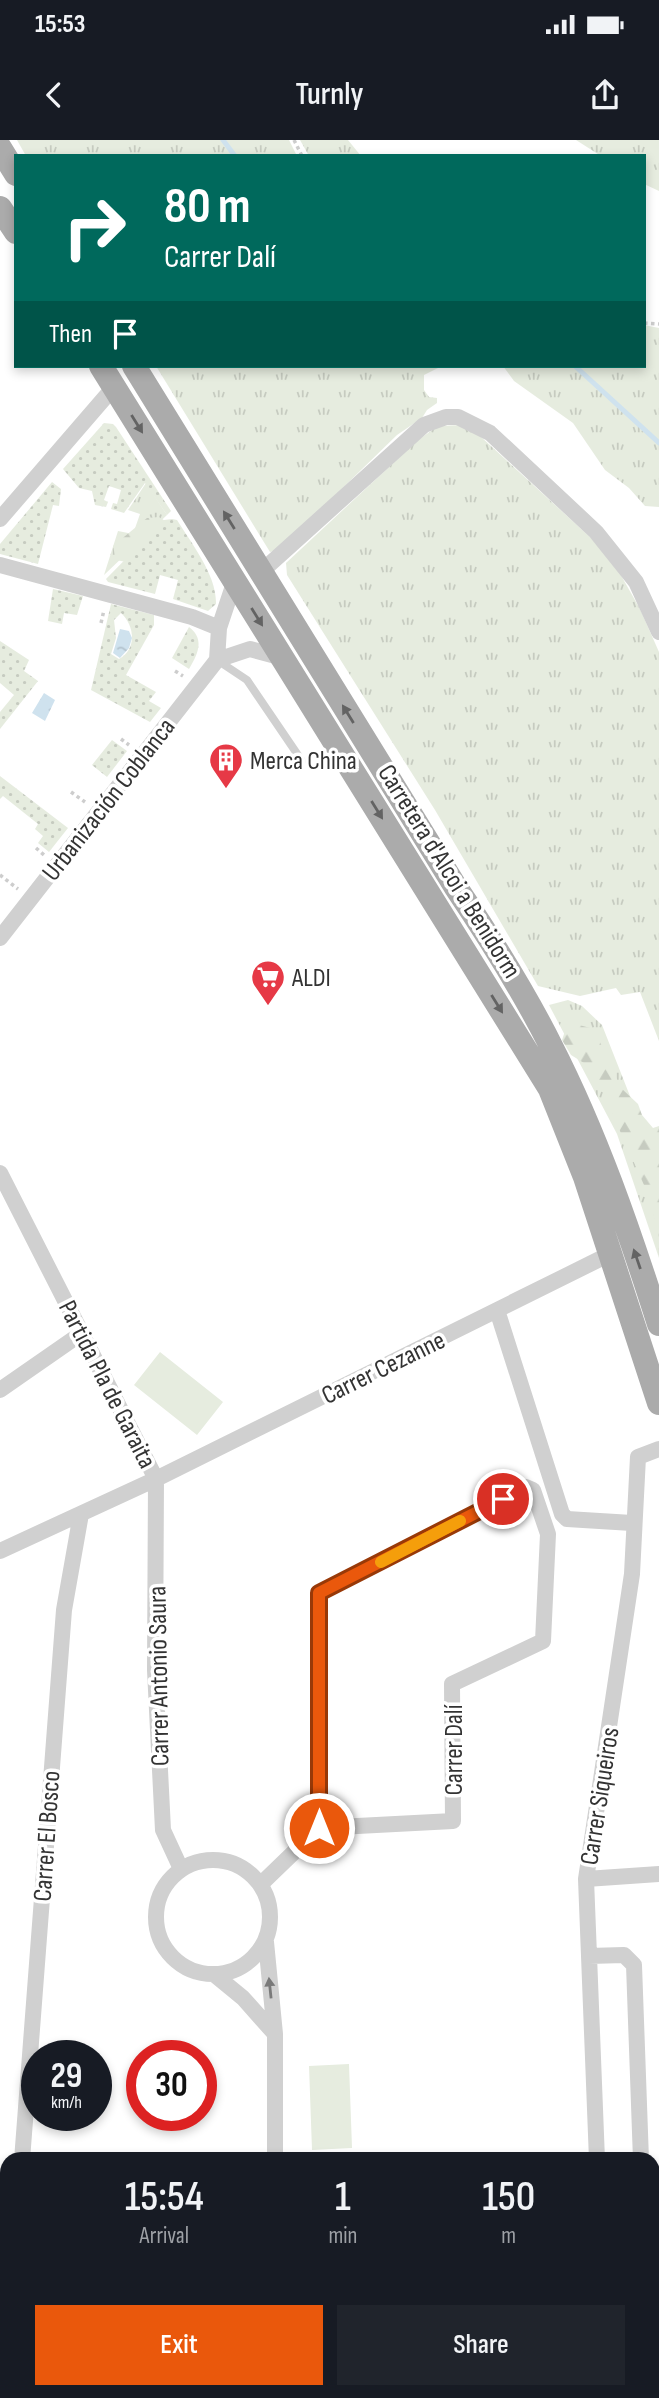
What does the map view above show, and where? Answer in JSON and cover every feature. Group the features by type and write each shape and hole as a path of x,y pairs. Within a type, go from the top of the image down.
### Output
{"main road":[{"path":"0,208 14,229"},
{"name":"Carretera d'Alcoi a Benidorm","path":"102,368 550,1089 585,1177 659,1404"},
{"name":"Carretera d'Alcoi a Benidorm","path":"135,368 502,957 552,1046 615,1196 659,1324"}],"street":[{"path":"0,519 114,387"},
{"path":"261,572 424,425 458,417 490,433 596,532 636,582 659,632"},
{"path":"0,565 192,617 219,628"},
{"path":"235,580 219,628 217,660 250,649 283,658"},
{"name":"Urbanización Coblanca","path":"0,938 217,660"},
{"name":"Partida Pla de Garaita","path":"0,1173 156,1479 0,1551"},
{"name":"Carrer Cezanne","path":"156,1479 610,1254"},
{"path":"497,1310 562,1514 567,1519 632,1523"},
{"path":"0,1390 82,1333"},
{"name":"Carrer Siqueiros","path":"597,2152 586,1879 632,1574 632,1523 638,1457 659,1449"},
{"name":"Carrer Antonio Saura","path":"156,1479 155,1670 163,1830 181,1870"},
{"name":"Carrer Dalí","path":"526,1487 533,1490 548,1534 543,1641 452,1684 453,1821 319,1828 319,1593 526,1487"},
{"name":"Carrer El Bosco","path":"23,2152 64,1610 81,1514"},
{"path":"261,1884 319,1828"},
{"path":"266,1942 249,1963 232,1972 200,1974 181,1966 163,1947 156,1928 155,1912 161,1892 181,1870 199,1861 219,1860 238,1865 261,1884 270,1902 271,1922 266,1942 275,2034 275,2152"},
{"path":"586,1879 659,1874"},
{"path":"589,1956 624,1955 634,1965 641,2152"},
{"path":"215,1975 243,1998 275,2034"}],"lane":[{"path":"217,660 247,680 302,761"}],"path":[{"path":"0,875 30,899"}],"green space":[{"path":"17,140 289,140 296,154 25,154"},
{"path":"300,140 348,140 359,154 308,154"},
{"path":"576,140 659,140 659,191 646,185 646,154 598,154"},
{"path":"646,325 659,328 659,507 645,506 629,488 605,470 573,423 514,381 504,368 646,368"},
{"path":"157,368 438,368 424,375 424,390 429,397 437,398 437,403 427,410 422,418 397,435 279,550 270,552"},
{"path":"104,423 116,427 171,511 167,515 145,483 124,513 111,509 113,503 117,504 121,490 109,486 104,500 108,502 106,507 95,505 92,491 79,488 63,469"},
{"path":"462,425 480,436 591,538 618,570 640,609 659,652 659,1041 640,992 621,995 616,988 580,996 538,986 435,810 287,575 286,563 418,440 438,426"},
{"path":"52,482 61,489 59,506 53,505 38,564 0,554 0,544"},
{"path":"146,483 167,515 104,575 118,531 133,534 140,514 128,510"},
{"path":"159,517 170,524 126,562 116,560 113,546 147,518"},
{"path":"164,520 177,520 208,571 216,604 208,611 173,599 178,580 160,575 155,594 108,582 106,579"},
{"path":"53,589 83,596 77,615 64,613 62,624 48,621"},
{"path":"111,604 154,615 154,625 126,675 156,692 149,701 161,708 150,722 91,690","holes":["121,613 131,631 131,643 125,655 119,659 111,654 116,638 114,620"]},
{"path":"189,627 197,637 198,647 189,669 172,658"},
{"path":"0,641 29,660 24,671 38,681 0,729 0,712 14,695 0,683"},
{"path":"112,740 127,751 107,777 92,765"},
{"path":"0,776 68,828 49,852 38,843 43,836 35,829 38,824 3,796 0,799"},
{"path":"568,1000 582,1006 602,1025 641,1124 659,1137 659,1258 617,1134 549,1005"},
{"path":"568,1022 594,1029 621,1088 638,1104 642,1115 653,1128 659,1126 659,1237 648,1194 592,1068 571,1055 562,1040"},
{"path":"160,1352 223,1402 197,1435 134,1385"},
{"path":"349,2064 352,2148 312,2150 309,2066"}],"water":[{"path":"120,629 129,631 132,638 129,648 120,658 113,653"},
{"path":"44,693 55,700 45,721 32,713"}],"waterway":[{"path":"223,140 234,154"},
{"path":"577,368 659,443"}],"slow traffic":[{"path":"381,1562 460,1521"}],"place":[{"name":"Merca China","path":"226,790"},
{"name":"ALDI","path":"268,1007"}],"route":[{"path":"319,1828 319,1593 503,1499"}]}
